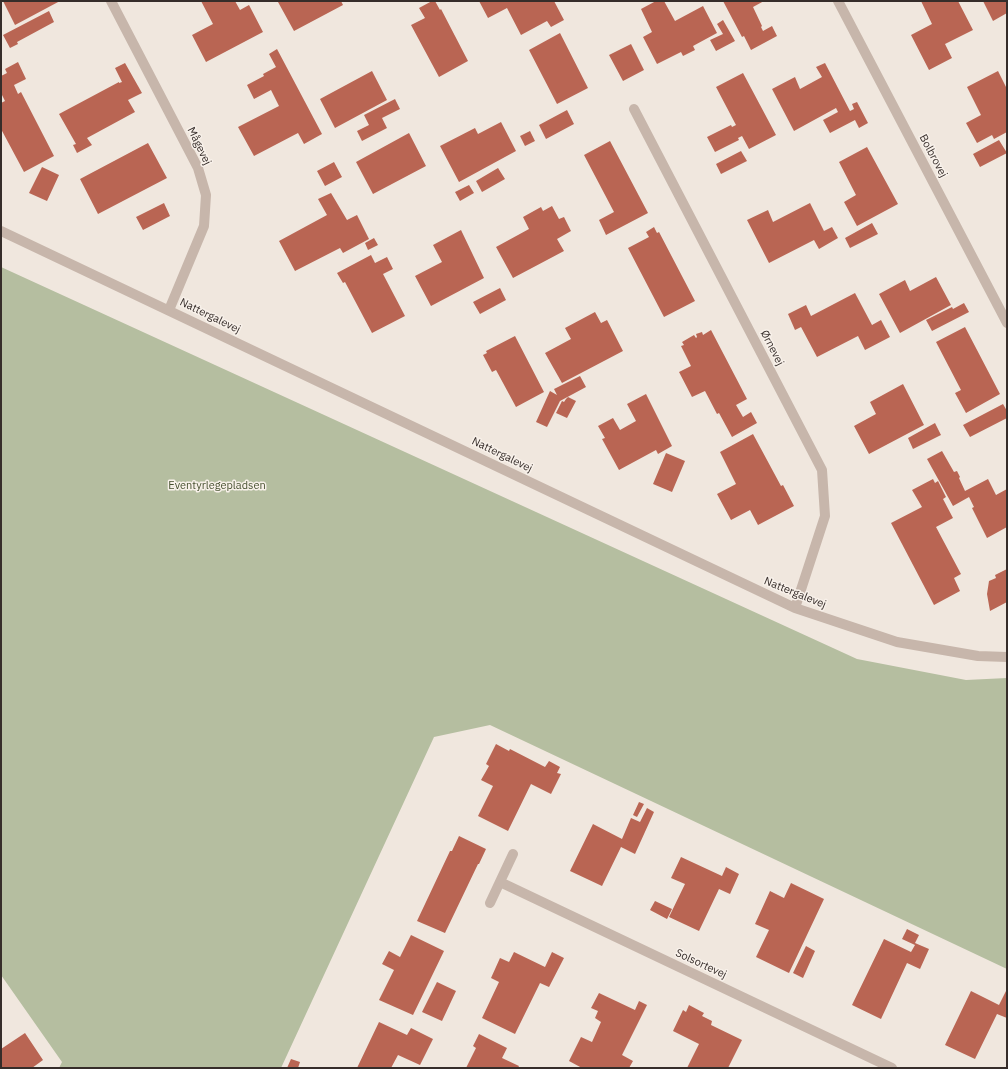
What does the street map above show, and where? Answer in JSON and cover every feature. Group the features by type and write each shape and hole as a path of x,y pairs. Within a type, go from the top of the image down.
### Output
{"street":[{"name":"Mågevej","path":"111,1 198,168 206,195 204,226 169,310"},
{"name":"Bolbrovej","path":"838,1 1007,323"},
{"name":"Ørnevej","path":"634,109 822,470 825,516 794,608"},
{"name":"Nattergalevej","path":"1,231 794,608 897,642 978,656 1007,657"},
{"path":"490,903 513,854"},
{"name":"Solsortevej","path":"500,882 892,1068"}],"green space":[{"name":"Eventyrlegepladsen","path":"1,267 857,659 966,680 1007,678 1007,969 490,725 434,737 281,1068 59,1068 62,1062 1,975"}],"building":[{"path":"3,1 60,1 15,25"},
{"path":"201,1 235,1 240,10 249,5 263,32 206,62 192,35 213,24"},
{"path":"341,1 343,5 294,31 278,2"},
{"path":"432,1 435,1 440,10 441,9 468,61 439,77 411,25 425,18 419,8"},
{"path":"479,1 554,1 564,20 551,27 547,21 521,35 507,8 488,18"},
{"path":"656,1 664,1 675,21 703,6 717,33 693,46 695,50 683,56 681,52 657,64 643,37 652,32 641,9"},
{"path":"723,1 764,1 753,7 763,31 772,26 777,36 751,50 744,36 742,37"},
{"path":"921,1 958,1 973,30 945,44 952,58 929,70 911,35 932,24"},
{"path":"983,1 1007,1 1007,13 993,21"},
{"path":"49,11 54,22 17,42 18,44 10,48 3,35"},
{"path":"723,20 735,41 716,51 710,40 723,34 717,24"},
{"path":"560,33 588,88 557,104 529,50"},
{"path":"631,44 644,70 623,81 609,55"},
{"path":"277,49 322,134 304,144 298,133 254,156 238,127 279,106 271,90 254,99 247,85 264,76 263,74 276,67 269,54"},
{"path":"18,62 26,79 14,85 18,94 21,92 54,156 24,172 1,129 1,103 5,101 1,93 1,76 7,73 5,69"},
{"path":"125,63 142,93 128,100 135,112 87,138 92,145 77,153 73,145 76,144 59,114 119,82 122,82 115,68"},
{"path":"825,63 850,111 854,109 852,104 857,102 868,123 859,128 855,120 830,133 823,120 838,112 836,108 794,131 772,89 795,77 800,89 822,77 816,67"},
{"path":"372,71 387,100 335,128 320,99"},
{"path":"998,71 1007,89 1007,132 994,139 992,135 977,143 966,123 981,115 967,87"},
{"path":"743,73 776,135 749,149 742,136 738,138 739,140 715,152 707,137 731,125 732,127 736,125 716,87"},
{"path":"395,99 400,109 382,118 387,128 362,141 357,131 369,125 364,115"},
{"path":"567,110 574,124 546,139 539,125"},
{"path":"501,122 516,151 459,182 440,146 475,128 478,134"},
{"path":"530,131 535,141 525,146 520,136"},
{"path":"409,133 426,166 373,194 356,162"},
{"path":"999,140 1007,153 980,167 973,154"},
{"path":"610,141 648,213 606,235 599,220 614,212 584,155"},
{"path":"148,143 167,178 98,214 80,179"},
{"path":"867,147 898,204 857,226 844,202 856,195 839,162"},
{"path":"741,151 747,161 721,174 716,164"},
{"path":"334,162 342,177 325,186 317,171"},
{"path":"42,167 59,175 47,201 29,193"},
{"path":"498,168 505,179 482,192 476,181"},
{"path":"469,185 474,193 460,201 455,192"},
{"path":"331,193 347,220 357,215 369,239 343,253 340,248 295,271 279,241 327,215 318,199"},
{"path":"164,203 170,216 143,230 136,217"},
{"path":"810,203 824,231 832,227 838,238 819,249 814,240 769,263 747,220 768,210 773,222"},
{"path":"552,206 559,219 564,217 571,231 557,239 564,251 513,278 496,247 529,229 523,217 541,207 543,211"},
{"path":"872,223 878,234 850,248 845,238"},
{"path":"654,227 657,233 659,232 695,301 664,317 628,248 649,237 646,232"},
{"path":"461,230 484,278 431,306 415,276 442,262 433,245"},
{"path":"374,238 378,245 368,250 365,243"},
{"path":"371,255 375,263 387,257 393,269 383,274 405,316 372,333 345,282 343,283 337,273"},
{"path":"936,277 951,305 900,333 879,294 905,280 910,291"},
{"path":"500,288 506,300 480,314 473,302"},
{"path":"855,293 872,325 881,320 890,337 865,350 858,336 817,357 801,327 795,330 788,314 806,305 811,316"},
{"path":"964,303 969,312 932,331 926,320 952,307 953,309"},
{"path":"595,312 601,323 607,320 623,351 562,383 545,353 571,339 565,328"},
{"path":"965,327 1000,394 966,413 955,393 961,390 936,342"},
{"path":"711,330 747,399 736,405 743,417 751,412 757,423 732,437 719,413 717,414 705,391 692,397 679,372 691,366 681,346 684,345 682,342 694,335 696,338 696,334 702,332 703,335"},
{"path":"515,336 544,392 516,407 496,370 492,372 483,355 487,353 486,351"},
{"path":"580,376 586,387 560,401 547,427 536,422 550,391 557,395 554,389"},
{"path":"903,384 924,425 869,454 854,426 876,414 870,402"},
{"path":"646,394 672,446 658,454 656,450 619,470 602,439 605,438 598,426 613,418 620,430 636,421 627,404"},
{"path":"568,397 576,401 567,418 556,413 562,401 564,402"},
{"path":"1003,404 1007,411 1007,418 970,437 963,425"},
{"path":"935,423 941,435 913,449 908,438"},
{"path":"753,434 781,486 783,485 794,506 758,525 750,510 731,520 717,494 736,484 720,452"},
{"path":"942,451 954,472 957,471 965,491 988,479 996,495 1007,489 1007,527 987,538 972,508 974,507 969,497 953,506 927,459"},
{"path":"666,453 685,461 672,492 653,484"},
{"path":"933,479 935,483 938,481 946,497 943,499 953,518 936,527 961,574 954,578 960,591 934,605 891,523 922,507 912,490"},
{"path":"1007,569 1007,602 990,611 987,594 989,581 996,578 995,575"},
{"path":"496,744 509,751 510,749 545,767 549,761 560,767 557,773 561,774 551,794 531,784 508,831 478,816 493,786 481,780 489,766 486,764"},
{"path":"639,802 644,804 637,817 633,815"},
{"path":"647,808 654,812 635,854 621,847 602,886 570,871 593,824 622,839 631,818 640,822"},
{"path":"459,836 486,849 445,933 417,921 450,851 452,851"},
{"path":"681,857 722,876 726,867 739,874 730,894 719,889 699,931 669,917 685,884 671,878"},
{"path":"791,883 824,899 789,973 756,957 769,930 755,924 770,891 784,898"},
{"path":"655,901 672,909 667,919 650,910"},
{"path":"907,929 919,935 915,943 929,949 920,969 907,963 881,1019 852,1005 884,939 911,952 915,945 902,939"},
{"path":"411,935 444,951 413,1015 379,1000 394,970 382,964 389,951 400,957"},
{"path":"806,946 815,951 803,978 793,973"},
{"path":"514,952 545,967 552,952 564,958 549,987 540,983 515,1034 482,1018 499,982 491,978 500,958 509,962"},
{"path":"437,982 456,991 442,1021 422,1012"},
{"path":"1007,989 1007,1018 997,1014 975,1059 945,1045 971,991 999,1005"},
{"path":"599,993 635,1010 639,1001 647,1005 622,1055 633,1061 629,1068 582,1068 569,1061 581,1037 592,1042 601,1022 595,1018 598,1011 591,1008"},
{"path":"689,1005 704,1013 702,1016 712,1021 711,1025 742,1040 728,1068 687,1068 699,1044 673,1031 683,1010 686,1012"},
{"path":"379,1022 407,1035 411,1028 433,1039 420,1065 398,1055 391,1068 357,1068"},
{"path":"25,1033 43,1060 32,1068 1,1068 1,1049"},
{"path":"479,1034 507,1048 502,1058 519,1066 518,1068 466,1068 476,1048 473,1046"},
{"path":"291,1059 300,1062 298,1068 287,1068"}]}
